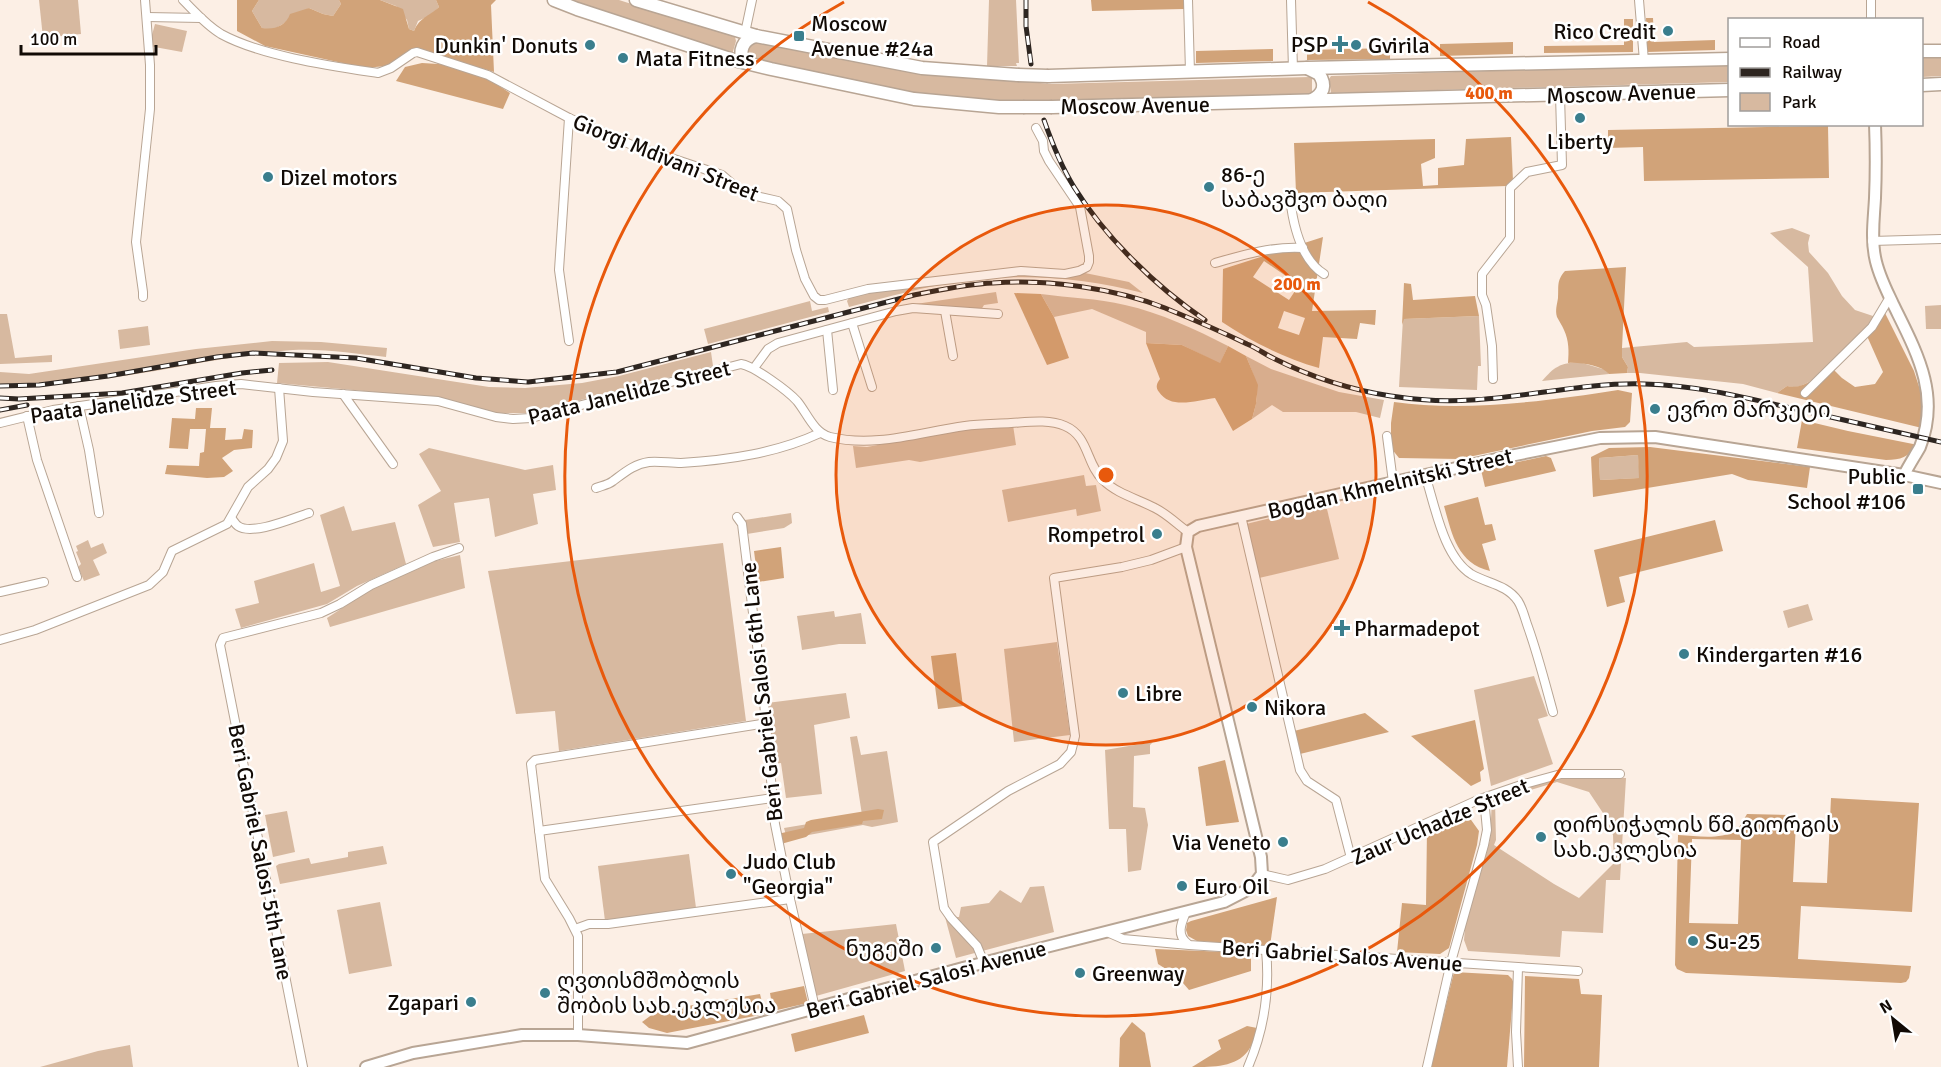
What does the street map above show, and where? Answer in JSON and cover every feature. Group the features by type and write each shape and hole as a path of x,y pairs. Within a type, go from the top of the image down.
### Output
{"main road":[{"name":"Moscow Avenue","path":"554,0 599,17 744,62 914,99 999,106 1052,107 1728,90"},
{"name":"Moscow Avenue","path":"636,0 750,34 922,68 1018,75 1728,59"},
{"path":"744,62 741,55 742,47 750,34"},
{"path":"1923,51 1941,51"},
{"path":"1307,68 1319,74 1323,84 1323,92 1312,100"},
{"path":"1923,85 1941,84"},
{"path":"1875,126 1875,198 1872,241 1877,266 1924,368 1929,385 1926,429 1921,445 1904,475"},
{"name":"Bogdan Khmelnitski Street","path":"1188,532 1198,526 1393,482 1584,440 1624,436 1655,437 1904,475 1941,483"},
{"path":"1188,532 1186,547 1247,797 1261,858 1262,874"},
{"name":"Beri Gabriel Salosi Avenue","path":"366,1067 413,1053 522,1035 578,1035 687,1043 984,963 1224,902 1251,888 1262,874"}],"street":[{"path":"142,297 136,242 150,109 150,65 145,0"},
{"name":"Giorgi Mdivani Street","path":"183,0 220,33 256,48 378,73 417,52 488,75 569,118 632,145 722,175 742,193 778,201 788,208 796,250 805,279 814,296 819,300 879,288 1021,271 1065,274 1087,267 1089,262 1084,219 1080,207 1049,161 1036,128"},
{"path":"750,34 752,0"},
{"path":"1188,0 1190,72"},
{"path":"1291,0 1293,69"},
{"path":"1639,0 1644,61"},
{"path":"1871,0 1871,18"},
{"path":"147,17 201,18"},
{"path":"1493,379 1492,346 1486,305 1482,295 1482,274 1510,238 1510,188 1527,172 1562,165 1560,95"},
{"path":"569,118 560,270 569,341"},
{"path":"1290,198 1293,223 1303,248 1317,270 1324,274"},
{"path":"1872,241 1941,239"},
{"path":"1215,263 1270,249 1303,248"},
{"path":"1805,393 1872,327 1890,297"},
{"path":"754,368 768,349 778,343 896,311 913,308 998,314"},
{"path":"945,311 953,356"},
{"path":"852,323 872,387"},
{"path":"827,330 833,390"},
{"name":"Paata Janelidze Street","path":"0,423 53,410 241,384 438,400 496,417 531,418 741,364 754,368 796,400 820,433"},
{"path":"0,640 35,630 149,585 163,572 172,551 223,527 231,518 248,487 268,469 280,452 283,441 279,388"},
{"path":"343,394 393,464"},
{"path":"79,406 99,513"},
{"path":"27,416 37,460 77,577"},
{"path":"596,488 612,482 632,467 648,462 678,463 750,455 782,448 820,433 828,437 861,441 907,437 966,426 1028,422 1056,423 1075,431 1081,438 1102,480 1121,493 1157,509 1188,532"},
{"path":"1387,436 1393,482"},
{"path":"1425,475 1447,545 1456,560 1471,574 1511,592 1520,603 1553,712"},
{"path":"231,518 239,527 251,529 273,525 309,513"},
{"path":"1241,516 1300,770 1307,781 1336,800 1351,858"},
{"name":"Beri Gabriel Salosi 6th Lane","path":"737,517 742,524 767,723 775,824 815,1008"},
{"path":"984,963 977,946 944,908 933,842 1008,791 1052,770 1071,752 1076,736 1054,578 1122,567 1151,560 1186,547"},
{"name":"Beri Gabriel Salosi 5th Lane","path":"303,1067 220,645 223,638 321,613 371,585 433,557 459,549"},
{"path":"0,592 44,582"},
{"path":"578,1035 579,946 575,929 545,879 531,764 535,760 767,723"},
{"name":"Zaur Uchadze Street","path":"1262,874 1288,880 1325,869 1484,798 1521,785 1561,774 1620,774"},
{"path":"539,831 773,798"},
{"path":"1427,1067 1451,962 1484,845 1486,830 1484,798"},
{"path":"575,929 589,924 608,924 790,899"},
{"path":"1186,912 1179,929 1182,940 1189,945"},
{"name":"Beri Gabriel Salos Avenue","path":"1107,932 1123,939 1189,945 1578,971"},
{"path":"1248,1067 1255,1051 1263,1020 1268,975 1266,950"},
{"path":"1518,968 1516,1032 1518,1067"}],"green space":[{"path":"39,0 78,0 81,34 43,38"},
{"path":"259,0 339,0 341,4 333,16 309,8 273,30 262,28 252,11"},
{"path":"380,0 436,0 439,7 429,16 418,21 414,31 409,29 407,20 396,6"},
{"path":"569,0 619,0 735,37 732,55"},
{"path":"989,0 1016,0 1019,63 1016,63 1017,66 987,66"},
{"path":"155,24 187,31 182,52 149,46"},
{"path":"755,42 917,73 1052,84 1310,77 1312,78 1312,94 1134,102 1019,102 916,93 749,61 746,56 749,44"},
{"path":"1923,57 1941,57 1941,76 1923,77"},
{"path":"1728,63 1728,82 1331,93 1329,79 1331,76"},
{"path":"1792,228 1810,235 1809,252 1828,273 1842,296 1855,310 1876,317 1833,363 1805,384 1796,387 1787,386 1777,393 1743,384 1627,373 1628,367 1622,357 1622,348 1687,342 1694,347 1813,342 1808,267 1770,233"},
{"path":"1018,272 1074,275 1085,273 1129,282 1143,293 1055,278 1010,277 936,286 849,307 847,301 849,298 873,291"},
{"path":"996,292 998,303 984,305 981,310 909,305"},
{"path":"1041,294 1104,301 1138,308 1178,322 1228,346 1220,364 1182,345 1146,343 1146,332 1092,309 1054,317"},
{"path":"810,301 812,311 828,307 829,312 708,344 704,329"},
{"path":"1941,305 1941,329 1926,329 1925,306"},
{"path":"0,314 7,314 15,358 52,355 52,362 0,364"},
{"path":"1479,316 1481,366 1478,366 1477,390 1399,387 1403,319"},
{"path":"148,326 150,345 120,349 118,330"},
{"path":"272,341 321,342 387,348 386,357 333,351 294,350 79,382 0,386 0,372 29,374 196,349"},
{"path":"711,352 713,366 530,413 496,413 440,398 277,383 279,363 328,362 489,387 525,388 582,383 619,376"},
{"path":"1246,356 1271,369 1339,392 1384,400 1380,418 1356,412 1283,412 1272,405 1252,419 1257,393 1253,373"},
{"path":"1579,362 1606,370 1609,374 1542,381 1558,367 1567,363"},
{"path":"1013,425 1016,445 920,462 909,460 856,468 853,446 867,447 968,428"},
{"path":"429,448 525,470 553,465 556,490 533,494 538,524 495,537 489,498 454,503 460,542 433,547 418,505 441,491 419,454"},
{"path":"1638,455 1640,478 1600,480 1599,458"},
{"path":"1084,475 1086,486 1096,485 1101,511 1077,516 1076,509 1008,522 1002,490"},
{"path":"1326,505 1339,559 1259,578 1246,524"},
{"path":"344,506 352,531 395,522 406,564 357,586 327,604 241,628 235,609 259,603 254,581 314,563 321,592 340,586 320,515"},
{"path":"791,513 792,523 784,528 747,534 745,520"},
{"path":"88,540 91,548 103,543 107,553 93,560 100,575 84,581 78,567 81,564 76,546"},
{"path":"723,543 746,721 559,751 555,711 516,714 488,571"},
{"path":"460,555 465,588 330,627 327,618 373,588 431,562"},
{"path":"1808,604 1813,620 1788,628 1783,611"},
{"path":"834,611 835,617 861,613 866,644 839,644 802,650 797,616"},
{"path":"1057,642 1070,735 1014,742 1004,649"},
{"path":"1534,676 1548,716 1538,719 1553,764 1491,786 1474,690"},
{"path":"846,693 850,718 814,725 822,794 786,798 781,763 773,764 767,703"},
{"path":"857,736 861,755 887,751 898,822 872,827 863,825 787,839 784,828 862,815 850,737"},
{"path":"1153,742 1150,745 1150,754 1134,756 1133,807 1145,808 1148,825 1141,870 1128,872 1126,829 1109,829 1105,750"},
{"path":"1562,777 1626,778 1620,880 1606,880 1603,933 1562,931 1560,957 1468,951 1464,940 1465,928 1490,840 1492,798 1538,782","holes":["1557,782 1589,792 1603,813 1613,835 1614,863 1579,898 1494,845 1496,840 1495,801"]},
{"path":"287,811 295,852 273,857 265,815"},
{"path":"383,846 387,864 280,884 276,866 279,864 309,858 311,864 348,857 348,852"},
{"path":"689,854 696,908 605,921 598,866"},
{"path":"1044,886 1054,932 956,958 945,917 959,917 961,907 989,903 1000,890 1021,903 1030,887"},
{"path":"380,902 392,966 349,974 337,910"},
{"path":"896,924 905,971 816,996 802,934"},
{"path":"130,1045 133,1067 40,1067 98,1051"}],"shaded area":[{"path":"237,0 259,0 252,11 262,28 275,28 286,22 290,14 309,8 333,16 341,4 339,0 380,0 403,9 409,29 414,31 422,20 439,7 436,0 496,0 491,5 494,72 417,49 386,66 365,68 265,46 237,31"},
{"path":"1091,0 1184,0 1184,9 1092,11"},
{"path":"1646,18 1653,18 1654,42 1715,40 1715,50 1647,52"},
{"path":"1624,19 1633,19 1633,52 1544,53 1544,46 1624,45"},
{"path":"1513,42 1513,54 1440,56 1440,44"},
{"path":"1390,48 1390,59 1307,60 1307,50"},
{"path":"1273,49 1273,61 1196,63 1196,51"},
{"path":"422,63 455,65 490,80 510,93 503,109 396,81 405,67"},
{"path":"1828,126 1829,178 1644,181 1643,147 1608,148 1608,130"},
{"path":"1511,137 1513,181 1507,186 1296,193 1294,143 1435,139 1435,158 1421,164 1423,186 1438,185 1438,168 1464,165 1466,139"},
{"path":"1323,237 1312,311 1376,310 1375,325 1360,323 1357,339 1323,337 1319,368 1293,359 1257,343 1222,322 1223,269","holes":["1264,261 1299,285 1289,300 1253,277","1284,311 1305,318 1299,335 1278,328"]},
{"path":"1626,267 1622,357 1628,367 1627,373 1609,374 1601,368 1590,365 1568,363 1567,338 1556,312 1560,278 1565,271"},
{"path":"1404,283 1411,284 1413,300 1475,296 1479,316 1404,319 1402,325"},
{"path":"1014,293 1041,294 1054,317 1069,358 1047,365"},
{"path":"1885,313 1914,371 1922,396 1922,428 1777,393 1787,386 1805,384 1829,365 1855,387 1875,384 1883,372 1867,336"},
{"path":"1146,343 1182,345 1220,363 1228,346 1246,356 1258,385 1252,419 1233,431 1215,398 1177,402 1164,398 1157,388 1160,379"},
{"path":"1618,390 1632,393 1630,422 1625,427 1592,431 1459,459 1399,458 1391,448 1394,402 1449,406 1506,404"},
{"path":"196,408 212,408 210,428 226,428 225,440 242,439 244,429 253,430 252,448 234,450 222,458 233,471 224,477 207,478 165,474 167,465 199,466 200,453 204,452 206,429 190,429 188,449 169,448 172,418 195,419"},
{"path":"1802,420 1918,445 1904,457 1886,460 1797,448"},
{"path":"1650,447 1810,467 1807,488 1748,480 1732,474 1593,497 1591,457 1609,448","holes":["1638,455 1639,478 1600,480 1599,458"]},
{"path":"1546,456 1551,458 1556,471 1485,487 1481,470"},
{"path":"1478,497 1485,525 1492,524 1496,540 1482,544 1490,571 1479,567 1463,554 1453,537 1444,506"},
{"path":"1715,520 1723,551 1619,577 1625,602 1607,607 1594,550"},
{"path":"781,547 784,578 758,582 754,551"},
{"path":"956,653 963,706 938,709 931,656"},
{"path":"1365,713 1389,732 1300,754 1294,731"},
{"path":"1475,720 1484,769 1480,772 1481,781 1471,786 1411,736"},
{"path":"1225,760 1239,822 1206,826 1198,767"},
{"path":"1831,798 1919,803 1912,912 1801,906 1798,959 1911,966 1906,982 1686,973 1677,969 1675,965 1678,835 1722,836 1737,831 1747,814 1789,815 1796,823 1793,882 1827,883","holes":["1692,839 1741,840 1738,924 1689,923"]},
{"path":"878,809 884,810 882,819 812,832 806,837 781,844 782,833 804,828 806,822 811,820"},
{"path":"1461,814 1469,817 1479,831 1449,948 1440,954 1397,952 1402,903 1426,905 1427,829"},
{"path":"1277,897 1270,946 1197,941 1188,936 1187,923 1191,921"},
{"path":"1155,949 1251,953 1251,971 1189,990 1177,976 1158,964"},
{"path":"1454,972 1508,975 1512,979 1514,984 1507,1067 1431,1067"},
{"path":"1525,976 1579,979 1581,994 1602,995 1599,1067 1524,1067"},
{"path":"804,986 808,1003 773,1011 770,993"},
{"path":"760,994 765,1014 667,1033 649,1028 642,1022 657,1011"},
{"path":"864,1015 869,1033 795,1052 791,1034"},
{"path":"1132,1022 1145,1033 1151,1067 1119,1067 1120,1038"},
{"path":"1247,1026 1257,1028 1253,1043 1243,1056 1224,1065 1192,1067 1221,1049 1218,1040"}],"railway":[{"path":"1026,0 1026,26 1031,64"},
{"path":"1044,120 1069,179 1101,224 1150,277 1205,320"},
{"path":"0,386 39,385 253,353 356,358 476,378 528,382 617,372 934,291 983,284 1035,282 1080,286 1145,301 1216,330 1303,372 1376,393 1421,400 1461,401 1601,385 1663,385 1737,396 1941,442"},
{"path":"0,398 122,393 272,370"},
{"path":"0,410 27,405"}],"place":[{"name":"Rico Credit","path":"1668,31"},
{"name":"Moscow Avenue #24a","path":"799,36"},
{"name":"PSP","path":"1340,44"},
{"name":"Dunkin' Donuts","path":"590,45"},
{"name":"Gvirila","path":"1356,45"},
{"name":"Mata Fitness","path":"623,58"},
{"name":"Liberty","path":"1580,118"},
{"name":"Dizel motors","path":"268,177"},
{"name":"86-ე საბავშვო ბაღი","path":"1209,187"},
{"name":"ევრო მარკეტი","path":"1655,409"},
{"name":"Public School #106","path":"1918,489"},
{"name":"Rompetrol","path":"1157,534"},
{"name":"Pharmadepot","path":"1342,628"},
{"name":"Kindergarten #16","path":"1684,654"},
{"name":"Libre","path":"1123,693"},
{"name":"Nikora","path":"1252,707"},
{"name":"დირსიჭალის წმ.გიორგის სახ.ეკლესია","path":"1541,837"},
{"name":"Via Veneto","path":"1283,842"},
{"name":"Judo Club \"Georgia\"","path":"731,874"},
{"name":"Euro Oil","path":"1182,886"},
{"name":"Su-25","path":"1693,941"},
{"name":"ნუგეში","path":"936,948"},
{"name":"Greenway","path":"1080,973"},
{"name":"ღვთისმშობლის შობის სახ.ეკლესია","path":"545,993"},
{"name":"Zgapari","path":"471,1002"}]}
